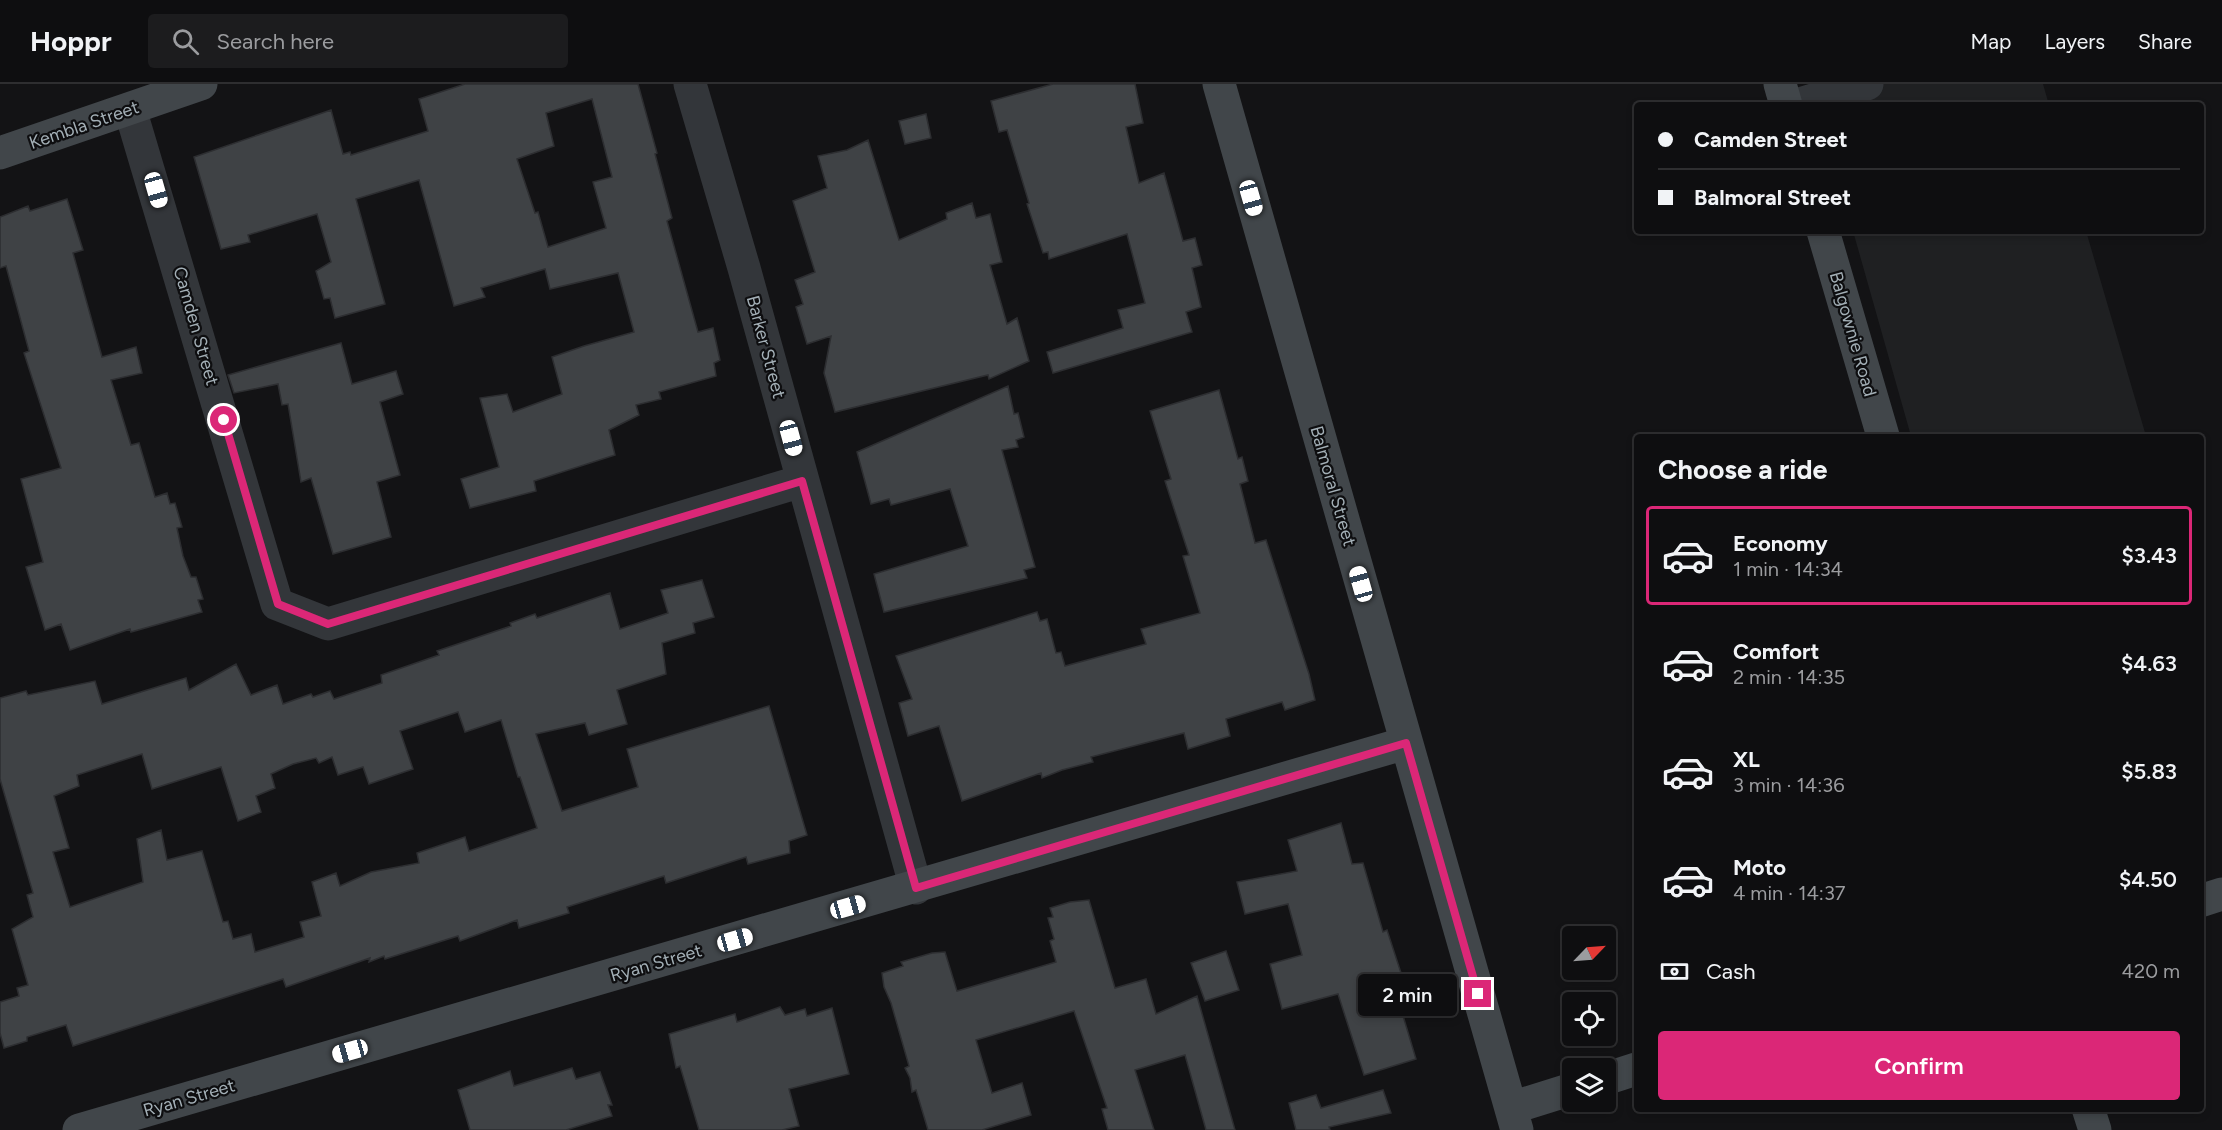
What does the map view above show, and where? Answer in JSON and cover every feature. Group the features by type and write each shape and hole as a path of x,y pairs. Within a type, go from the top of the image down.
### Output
{"street":[{"name":"Kembla Street","path":"0,153 200,84"},
{"name":"Barker Street","path":"690,84 744,268 916,888"},
{"name":"Balmoral Street","path":"1219,84 1514,1119"},
{"path":"1780,84 1785,102"},
{"path":"1806,102 1867,84"},
{"name":"Camden Street","path":"130,109 278,604 328,624 802,481"},
{"name":"Balgownie Road","path":"1824,234 1881,434"},
{"name":"Ryan Street","path":"79,1130 916,888 1406,743"},
{"path":"2204,900 2222,894"},
{"path":"1616,1075 1634,1070"},
{"path":"1514,1119 1562,1094"},
{"path":"2089,1112 2095,1130"}],"shaded area":[{"path":"1811,84 2043,84 2048,102 1816,102"},
{"path":"1854,234 2087,234 2145,434 1910,434"}],"building":[{"path":"465,84 638,84 672,218 667,221 698,332 713,328 720,360 714,363 716,376 659,392 661,399 636,405 639,415 609,430 615,455 534,481 536,491 470,508 461,479 499,467 480,398 507,394 513,412 562,394 552,357 634,332 618,273 550,289 545,269 481,288 485,297 454,306 419,180 356,199 385,304 335,318 330,298 324,299 316,271 331,262 317,214 248,235 250,242 221,249 194,157 331,110 343,154 350,152 351,155 428,131 419,99","holes":["592,99 612,177 593,182 606,228 548,247 538,212 535,213 517,159 554,146 546,113"]},
{"path":"1053,84 1135,84 1143,123 1126,127 1139,183 1164,173 1183,241 1195,238 1202,265 1192,268 1201,307 1186,312 1192,332 1053,373 1047,352 1123,328 1118,310 1145,303 1127,234 1049,259 1048,252 1043,253 1007,130 999,132 991,101"},
{"path":"926,114 931,138 905,144 899,121"},
{"path":"868,140 899,240 947,219 946,213 972,203 976,218 990,214 1002,262 990,265 1007,324 1017,318 1029,361 989,379 988,375 835,412 824,373 831,336 807,344 796,307 803,304 795,280 815,272 793,201 827,188 818,156 847,150"},
{"path":"67,199 83,250 73,253 102,357 136,347 142,373 111,380 131,445 139,443 155,497 167,493 170,504 175,503 182,527 177,528 183,556 191,577 196,577 203,599 198,600 202,612 131,632 130,629 70,650 61,624 45,630 26,567 43,562 21,479 61,468 24,353 29,351 6,266 0,268 0,217 28,206 30,211"},
{"path":"341,343 352,384 396,371 403,394 380,402 400,475 377,482 391,537 333,554 311,478 301,482 288,404 282,405 278,384 234,393 228,375"},
{"path":"1008,386 1014,414 1018,413 1024,437 1016,440 1018,447 1002,450 1035,567 1024,570 1027,578 884,612 874,574 968,546 950,489 891,505 889,499 871,504 857,452"},
{"path":"1219,390 1238,459 1242,457 1248,481 1240,484 1255,543 1266,540 1309,674 1315,700 1285,710 1282,702 1226,719 1230,736 1188,749 1184,733 1091,757 1093,762 1042,778 1041,773 962,801 939,726 908,736 899,703 912,699 896,656 1037,612 1040,621 1047,619 1056,653 1061,652 1065,666 1146,644 1141,629 1200,613 1183,556 1189,555 1165,481 1171,479 1150,411"},
{"path":"702,580 714,617 693,623 695,633 662,643 666,674 617,690 627,724 589,735 585,723 536,734 562,811 638,787 627,749 769,706 807,835 789,841 790,853 748,864 746,857 666,883 664,876 567,907 569,913 519,928 517,920 460,941 458,936 385,959 384,956 369,962 370,958 286,987 283,979 73,1046 66,1025 27,1037 27,1041 4,1048 0,1033 0,1002 19,996 17,988 28,985 12,929 33,917 27,895 33,893 0,779 0,698 26,691 28,695 95,681 102,704 186,678 189,690 236,664 251,695 277,685 283,704 311,694 313,697 330,691 334,699 382,683 381,675 439,655 437,651 511,626 510,623 535,614 537,618 610,593 620,629 668,613 661,590","holes":["458,712 465,732 501,720 518,777 520,777 537,828 469,851 465,837 417,853 419,863 371,872 340,886 336,873 312,882 321,916 300,922 304,937 255,952 251,934 233,939 228,921 223,922 202,851 167,860 161,830 137,839 143,882 70,907 53,852 69,848 54,796 79,786 77,775 142,754 152,789 221,767 238,821 261,812 256,796 275,788 271,774 293,764 316,758 319,763 332,757 338,775 363,767 369,784 413,769 400,731"]},
{"path":"1341,823 1352,864 1363,863 1383,932 1387,930 1402,976 1392,979 1416,1059 1364,1075 1338,994 1282,1009 1270,964 1302,955 1288,904 1245,914 1237,882 1297,871 1288,840"},
{"path":"1089,900 1115,988 1146,979 1156,1014 1197,996 1235,1130 1206,1130 1185,1055 1135,1070 1154,1130 1108,1130 1102,1109 1107,1108 1074,1011 976,1040 992,1093 1022,1083 1031,1115 982,1130 928,1130 916,1090 912,1092 910,1078 905,1068 909,1066 891,1003 884,987 882,973 903,966 901,962 932,953 945,952 957,991 1056,962 1050,941 1054,939 1048,918 1053,917 1050,908 1070,902"},
{"path":"1226,951 1239,990 1205,1001 1191,963"},
{"path":"780,1007 785,1015 805,1009 807,1016 832,1008 849,1074 789,1089 799,1126 782,1130 699,1130 680,1066 676,1068 669,1034 735,1014 737,1022"},
{"path":"572,1068 576,1079 600,1072 612,1105 608,1105 612,1116 566,1130 470,1130 458,1090 510,1071 514,1086"},
{"path":"1383,1090 1391,1113 1329,1127 1330,1130 1296,1130 1289,1103 1316,1095 1321,1108"}],"route":[{"path":"224,420 278,604 328,624 802,481 916,888 1406,743 1478,994"}]}
